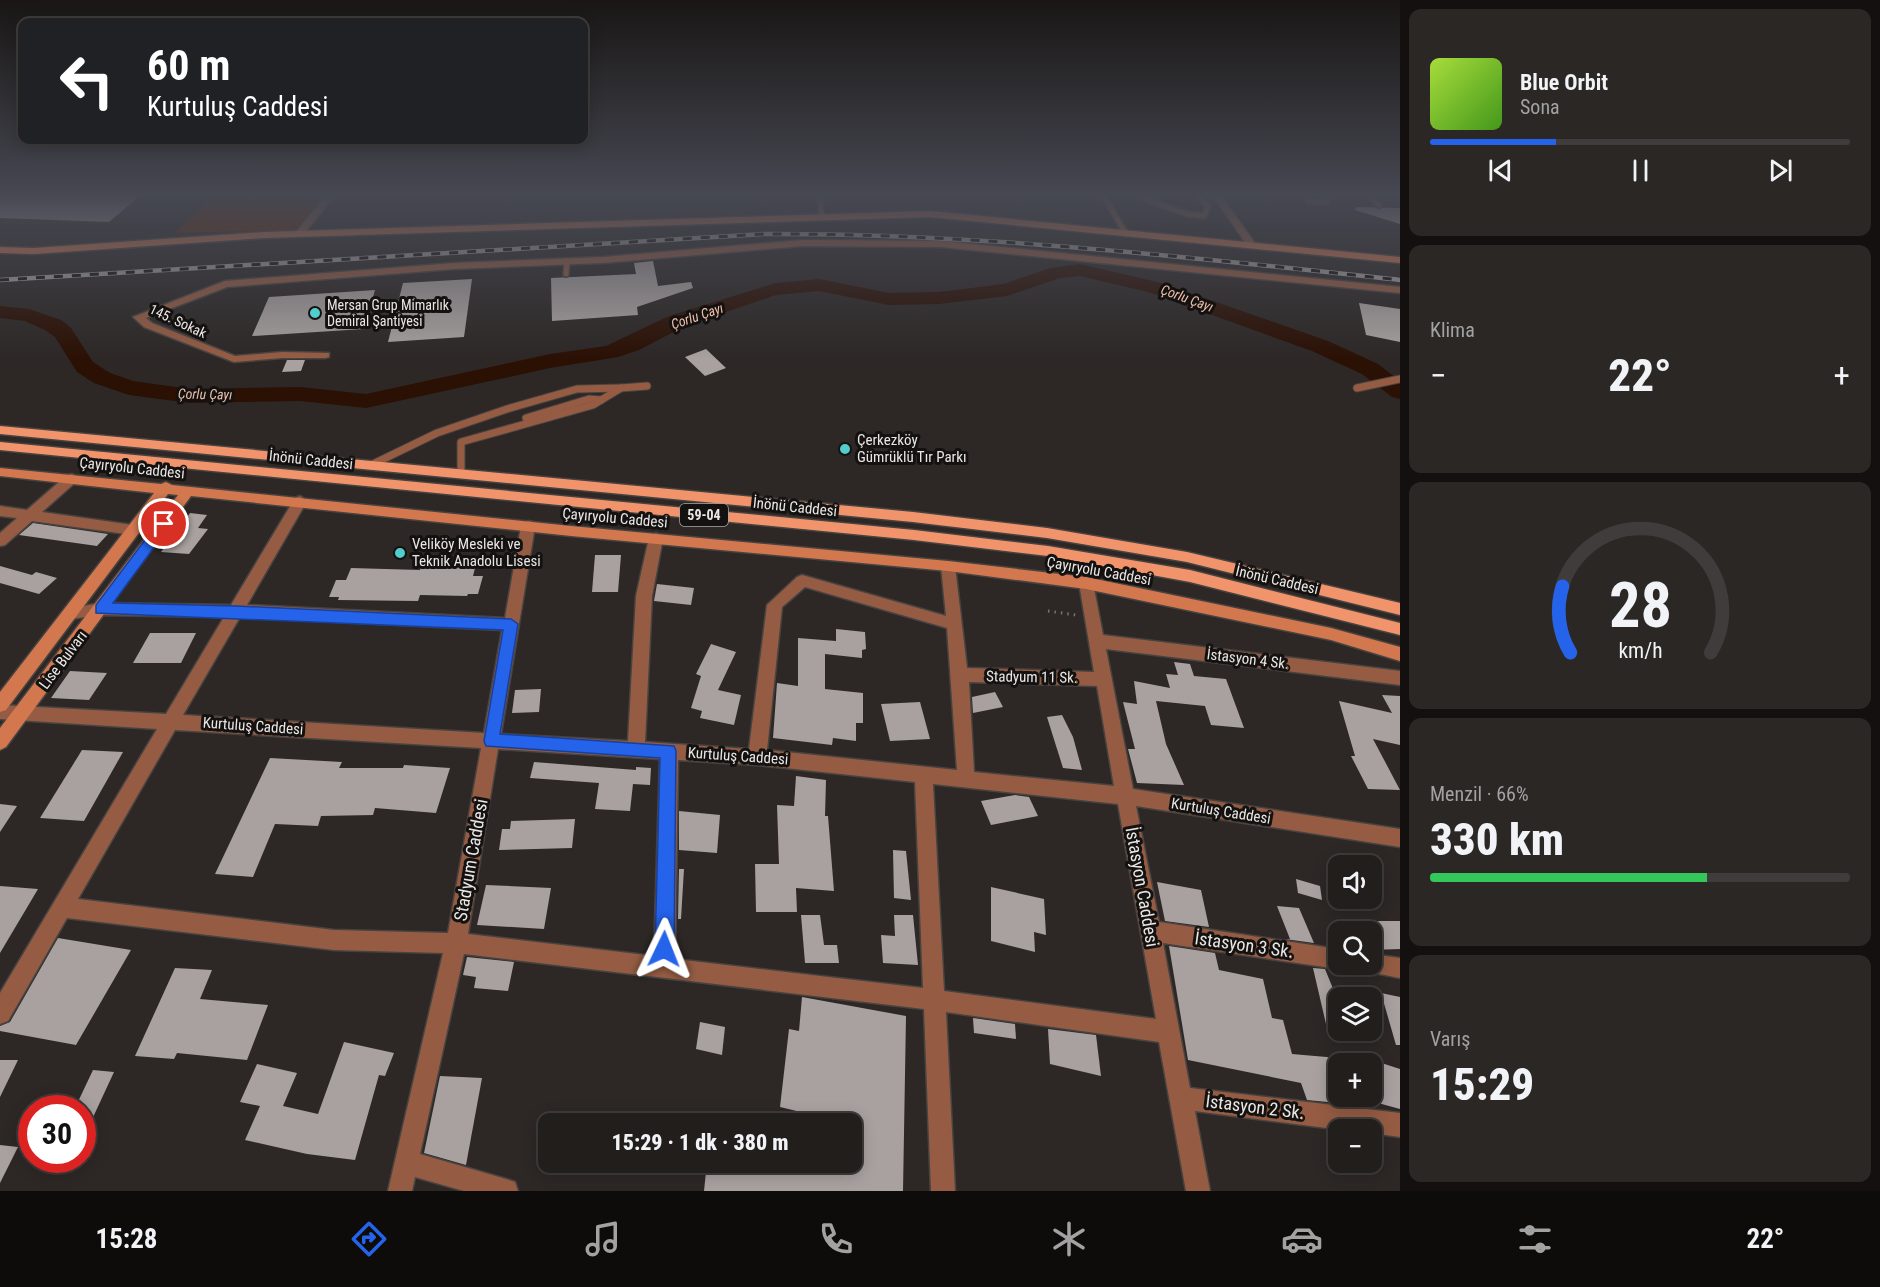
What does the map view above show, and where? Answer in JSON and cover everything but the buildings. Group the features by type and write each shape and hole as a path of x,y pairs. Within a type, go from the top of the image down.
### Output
{"main road":[{"name":"59-04","path":"0,430 913,517 1047,533 1187,557 1400,609"},
{"name":"İnönü Caddesi","path":"0,446 902,534 1048,551 1190,576 1400,628"}],"street":[{"path":"0,250 72,249"},
{"name":"145. Sokak","path":"325,355 282,355 234,359 148,325 138,317 225,284 453,266 567,261 730,249"},
{"name":"145. Sokak","path":"991,249 1181,266 1400,290"},
{"path":"1279,249 1400,260"},
{"name":"Çayıryolu Caddesi","path":"0,472 948,566 1086,583 1331,634 1400,654"},
{"path":"0,541 72,478"},
{"name":"Lise Bulvarı","path":"0,705 166,488"},
{"name":"Lise Bulvarı","path":"0,742 189,490"},
{"path":"0,1013 300,501"},
{"path":"0,511 134,530"},
{"name":"Stadyum Caddesi","path":"400,1191 456,943 528,526"},
{"path":"636,749 644,596 656,538"},
{"path":"948,566 960,675 966,779"},
{"path":"757,757 775,605 802,581 954,624"},
{"name":"İstasyon Caddesi","path":"1086,583 1198,1191"},
{"path":"70,613 101,609 236,611 511,624"},
{"name":"İstasyon 4 Sk.","path":"1097,641 1400,678"},
{"name":"Stadyum 11 Sk.","path":"960,675 1104,679"},
{"name":"Kurtuluş Caddesi","path":"0,712 757,757 1126,796 1400,838"},
{"path":"664,968 669,751"},
{"path":"924,774 943,1191"},
{"path":"62,907 334,940 456,943 933,1000 1169,1032"},
{"name":"İstasyon 3 Sk.","path":"1151,931 1328,958"},
{"path":"1382,966 1400,968"},
{"name":"İstasyon 2 Sk.","path":"1181,1098 1400,1125"},
{"path":"406,1162 506,1191"}],"lane":[{"path":"566,273 567,261"},
{"path":"1357,388 1380,385 1399,379"},
{"path":"371,465 437,433 507,409 578,389 647,386"},
{"path":"461,474 461,442 593,405 621,388"}],"path":[{"path":"1048,611 1093,617"}],"waterway":[{"name":"Çorlu Çayı","path":"0,312 29,315 53,325 63,333 85,367 102,378 129,388 190,396 300,394 366,401 550,361 610,352 631,345 677,321 776,289 819,285 889,299 939,298 1007,290 1057,272 1080,270 1154,287 1320,346 1370,369 1400,392"}],"railway":[{"path":"0,280 522,249"},
{"path":"1089,249 1400,280"}],"place":[{"name":"Mersan Grup Mimarlık Demiral Şantiyesi","path":"315,313"},
{"name":"Çerkezköy Gümrüklü Tır Parkı","path":"845,449"},
{"name":"Veliköy Mesleki ve Teknik Anadolu Lisesi","path":"400,553"}],"route":[{"path":"164,524 101,609 178,612 236,611 511,624 492,741 669,751 664,949"}]}
